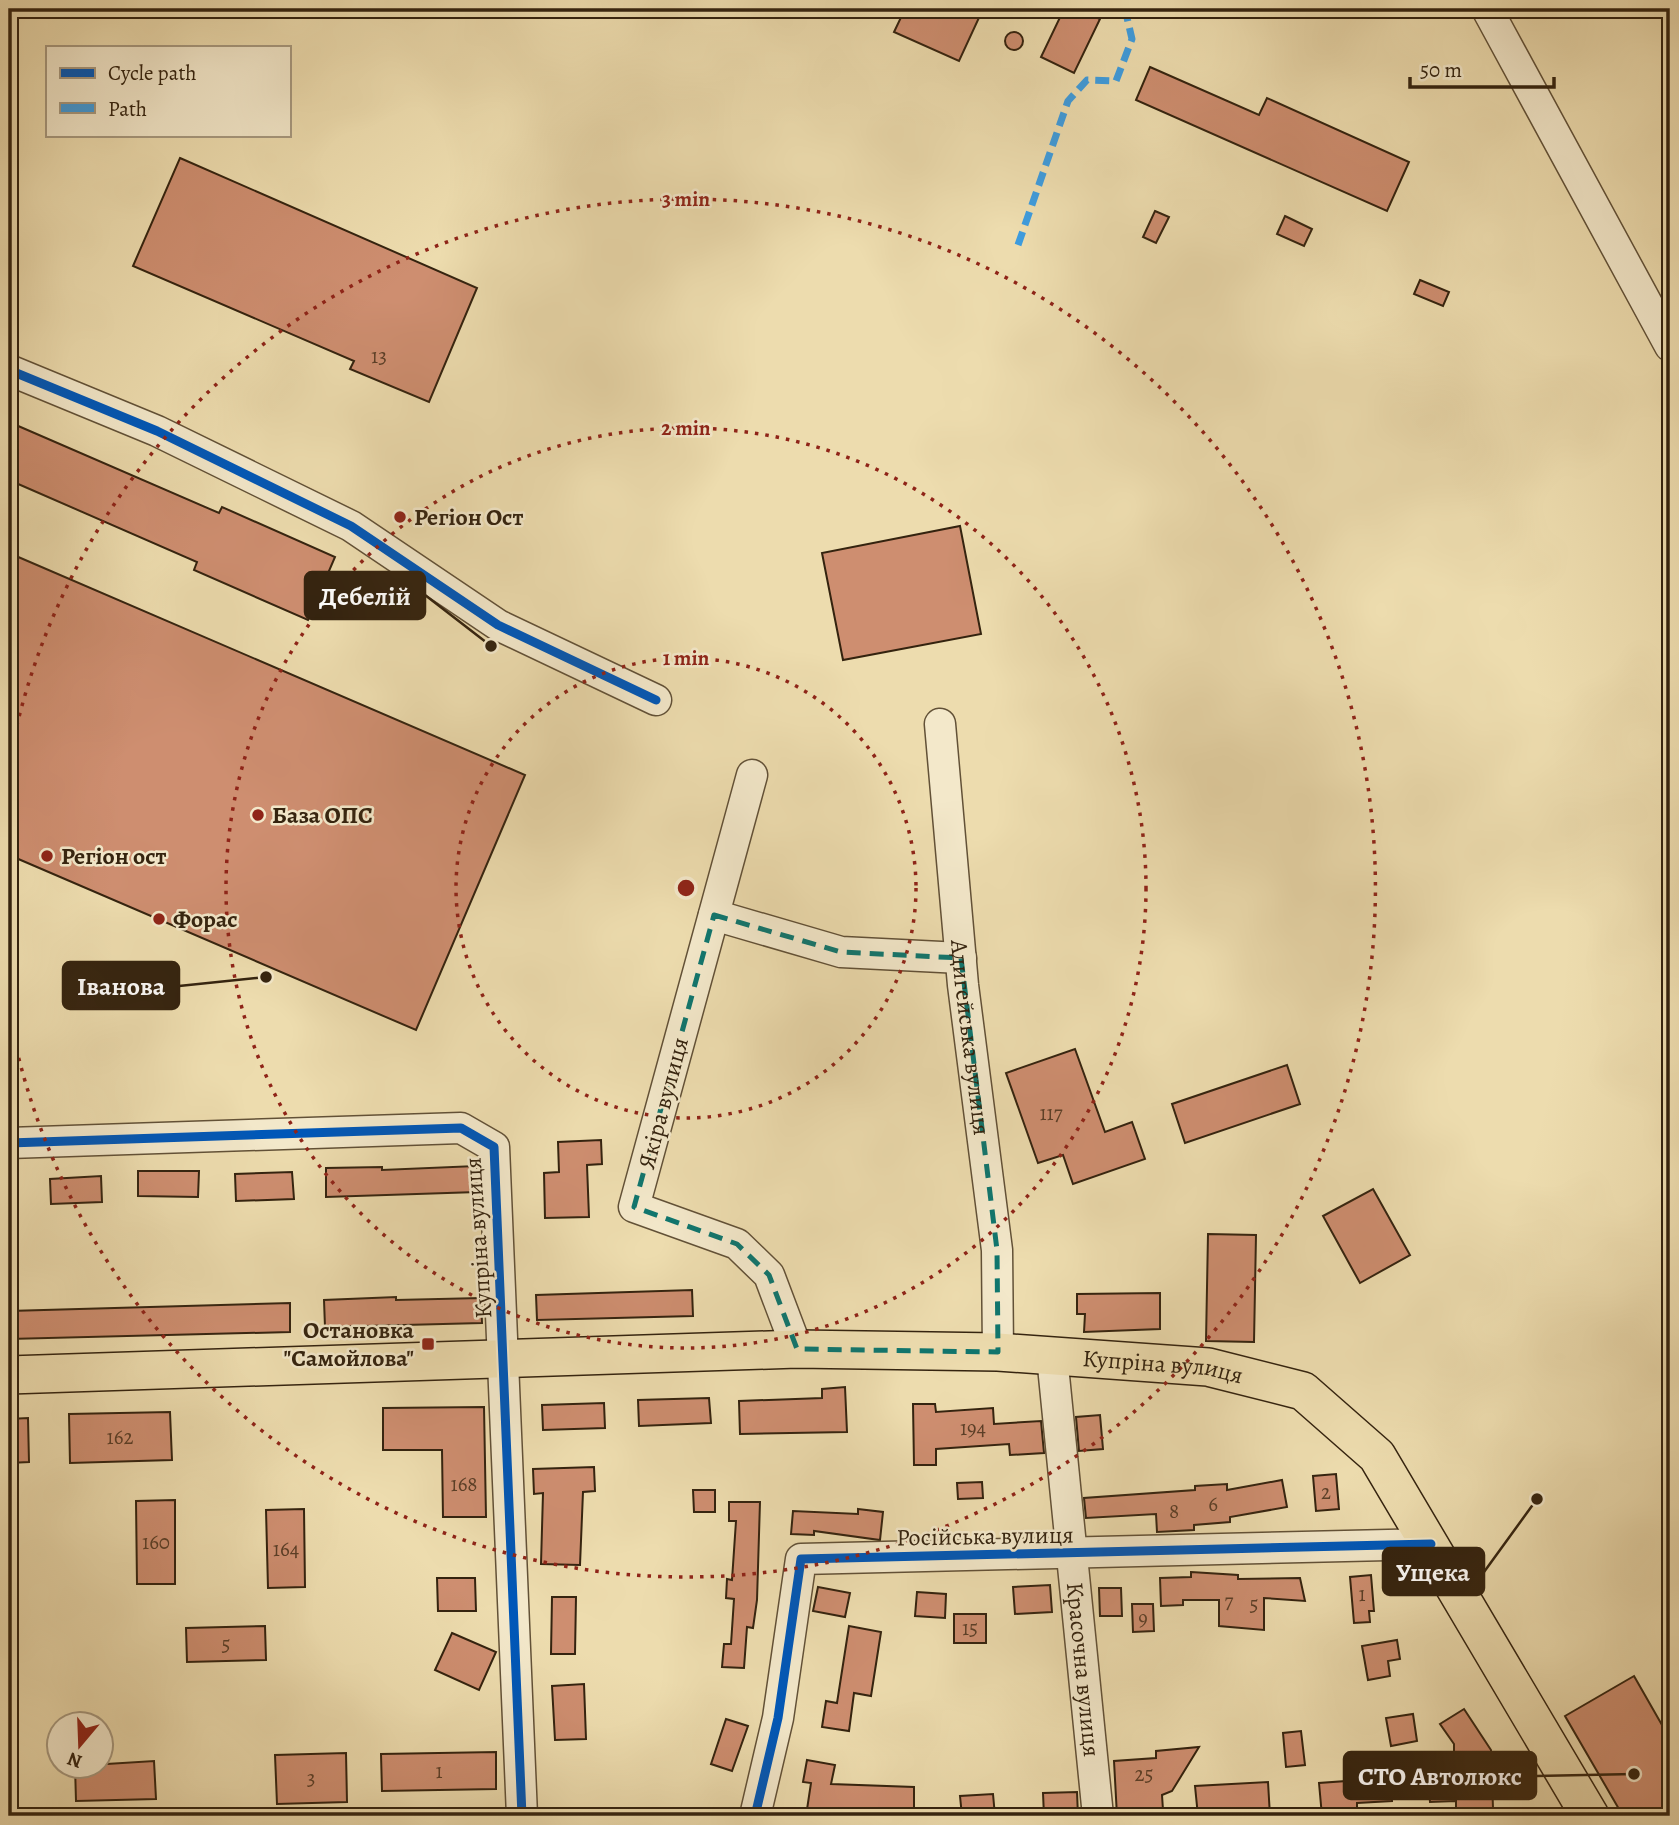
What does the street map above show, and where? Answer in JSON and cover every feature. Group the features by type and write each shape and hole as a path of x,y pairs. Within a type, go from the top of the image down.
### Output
{"main road":[{"name":"Купріна вулиця","path":"9,1375 797,1349 998,1352 1208,1367 1303,1391 1377,1456 1432,1544 1590,1816"}],"street":[{"path":"1486,9 1670,346"},
{"path":"9,370 157,430 351,526 498,625 656,700"},
{"name":"Адигейська вулиця","path":"940,724 961,958 997,1250 998,1352"},
{"name":"Якіра вулиця","path":"752,775 634,1207 737,1244 769,1275 797,1349"},
{"path":"714,915 841,952 961,958"},
{"name":"Купріна вулиця","path":"9,1143 461,1128 494,1147 505,1357 522,1816"},
{"name":"Красочна вулиця","path":"1052,1356 1069,1553 1098,1816"},
{"name":"Російська вулиця","path":"755,1816 778,1718 801,1559 1432,1544"}],"highlighted area":[{"path":"714,915 841,952 961,958 997,1250 998,1352 797,1349 769,1275 737,1244 634,1207"}],"building":[{"path":"905,9 983,9 959,61 894,32"},
{"path":"1064,9 1078,9 1100,19 1074,73 1041,57"},
{"path":"1010,32 1018,32 1023,41 1021,48 1010,50 1005,45 1005,37"},
{"path":"1150,67 1259,115 1267,98 1409,162 1387,211 1136,100"},
{"path":"180,158 477,288 429,402 350,369 354,361 133,266"},
{"path":"1155,211 1169,217 1156,243 1143,237"},
{"path":"1285,216 1312,229 1304,246 1277,234"},
{"path":"1420,280 1449,292 1443,306 1414,294"},
{"path":"9,422 219,513 222,507 335,557 308,620 194,570 197,562 9,480"},
{"path":"960,526 981,634 843,660 822,553"},
{"name":"База ОПС","path":"9,553 525,775 416,1030 9,855"},
{"path":"1075,1049 1105,1132 1132,1122 1145,1159 1073,1184 1063,1155 1038,1163 1006,1073"},
{"path":"1287,1065 1300,1104 1185,1143 1172,1104"},
{"path":"601,1140 602,1164 587,1165 589,1217 545,1218 544,1173 559,1172 558,1142"},
{"path":"476,1166 477,1192 326,1197 326,1168 382,1167 382,1170"},
{"path":"138,1171 199,1171 198,1197 138,1196"},
{"path":"292,1172 294,1199 236,1201 235,1174"},
{"path":"101,1176 102,1202 51,1204 50,1179"},
{"path":"1373,1189 1410,1255 1360,1283 1323,1216"},
{"path":"1208,1234 1256,1235 1254,1342 1206,1341"},
{"path":"692,1290 693,1316 537,1320 536,1295"},
{"path":"1160,1293 1160,1329 1084,1332 1085,1314 1077,1314 1077,1294"},
{"path":"396,1297 396,1300 481,1298 482,1323 325,1327 324,1300"},
{"path":"290,1303 290,1332 9,1339 9,1311"},
{"path":"845,1387 847,1432 740,1434 739,1401 822,1398 822,1389"},
{"path":"709,1398 711,1423 639,1426 638,1400"},
{"path":"604,1403 605,1428 543,1430 542,1405"},
{"path":"913,1404 935,1404 936,1412 993,1408 994,1424 1041,1421 1044,1453 1010,1455 1009,1444 936,1449 936,1465 914,1465"},
{"path":"484,1407 486,1517 443,1517 442,1450 383,1450 383,1408"},
{"path":"170,1412 172,1460 70,1463 69,1414"},
{"path":"1100,1415 1103,1449 1079,1451 1076,1417"},
{"path":"28,1418 29,1462 9,1463 9,1419"},
{"path":"594,1467 595,1491 583,1492 580,1565 541,1564 543,1493 534,1494 533,1469"},
{"path":"1336,1474 1339,1509 1316,1511 1313,1476"},
{"path":"1282,1480 1287,1507 1230,1517 1230,1522 1194,1525 1194,1530 1157,1532 1156,1514 1086,1518 1084,1498 1195,1490 1195,1486 1227,1484 1227,1490"},
{"path":"982,1482 983,1498 958,1499 957,1483"},
{"path":"693,1490 715,1490 715,1512 694,1512"},
{"path":"175,1500 175,1584 137,1584 136,1501"},
{"path":"729,1502 760,1502 757,1600 753,1628 747,1627 744,1668 722,1667 724,1644 731,1644 734,1599 726,1598 727,1579 732,1580 736,1521 729,1521"},
{"path":"304,1509 305,1587 268,1588 266,1510"},
{"path":"858,1509 883,1512 880,1540 814,1531 814,1535 791,1534 793,1511 858,1514"},
{"path":"1191,1572 1238,1575 1238,1579 1300,1578 1305,1601 1264,1598 1264,1630 1219,1626 1219,1600 1183,1600 1183,1605 1161,1606 1160,1578 1191,1577"},
{"path":"1371,1575 1374,1611 1369,1611 1370,1622 1354,1623 1350,1577"},
{"path":"437,1578 475,1578 476,1611 438,1611"},
{"path":"1050,1585 1052,1612 1015,1614 1013,1587"},
{"path":"818,1587 850,1593 845,1617 813,1611"},
{"path":"1099,1588 1121,1588 1122,1616 1100,1616"},
{"path":"917,1592 946,1594 945,1618 915,1616"},
{"path":"552,1597 576,1597 575,1654 551,1654"},
{"path":"1132,1604 1153,1604 1154,1631 1133,1632"},
{"path":"954,1614 986,1614 986,1643 954,1643"},
{"path":"265,1626 266,1660 187,1662 186,1628"},
{"path":"849,1626 881,1632 871,1696 854,1693 849,1731 822,1727 826,1701 837,1703"},
{"path":"452,1633 496,1652 479,1690 435,1670"},
{"path":"1397,1640 1400,1659 1388,1661 1390,1676 1368,1680 1362,1646"},
{"path":"1634,1676 1670,1739 1670,1809 1658,1816 1623,1816 1565,1716"},
{"path":"584,1684 586,1739 555,1740 552,1686"},
{"path":"1464,1709 1491,1750 1493,1808 1456,1810 1456,1801 1430,1802 1427,1765 1454,1764 1454,1744 1440,1724"},
{"path":"1413,1714 1417,1741 1391,1746 1386,1718"},
{"path":"726,1719 748,1726 732,1771 711,1764"},
{"path":"1301,1731 1305,1765 1286,1767 1283,1733"},
{"path":"1199,1747 1172,1791 1162,1795 1163,1810 1136,1812 1137,1816 1117,1816 1114,1761 1156,1758 1156,1751"},
{"path":"496,1752 496,1789 382,1791 381,1754"},
{"path":"346,1753 347,1802 277,1804 275,1755"},
{"path":"807,1760 835,1765 831,1784 914,1787 914,1816 806,1816 811,1783 803,1782"},
{"path":"154,1761 156,1799 76,1801 75,1780 116,1780 116,1763"},
{"path":"1390,1772 1392,1801 1357,1803 1357,1814 1322,1816 1319,1783 1374,1779 1373,1773"},
{"path":"1268,1782 1270,1816 1198,1816 1195,1786"},
{"path":"1077,1792 1078,1816 1044,1816 1043,1793"},
{"path":"993,1794 995,1816 962,1816 960,1796"}],"marked path":[{"path":"1018,245 1068,101 1087,80 1116,81 1132,39 1125,9"}],"cycle path":[{"path":"9,370 157,431 351,526 498,625 656,700"},
{"path":"9,1143 461,1128 494,1147 522,1816"},
{"path":"755,1816 778,1718 801,1559 1431,1544"}],"place":[{"name":"Регіон Ост","path":"400,517"},
{"name":"Дебелій","path":"491,646"},
{"name":"База ОПС","path":"258,815"},
{"name":"Регіон ост","path":"47,856"},
{"name":"Форас","path":"159,919"},
{"name":"Іванова","path":"266,977"},
{"name":"Остановка \"Самойлова\"","path":"428,1344"},
{"name":"Ущека","path":"1537,1499"},
{"name":"СТО Автолюкс","path":"1634,1774"}]}
